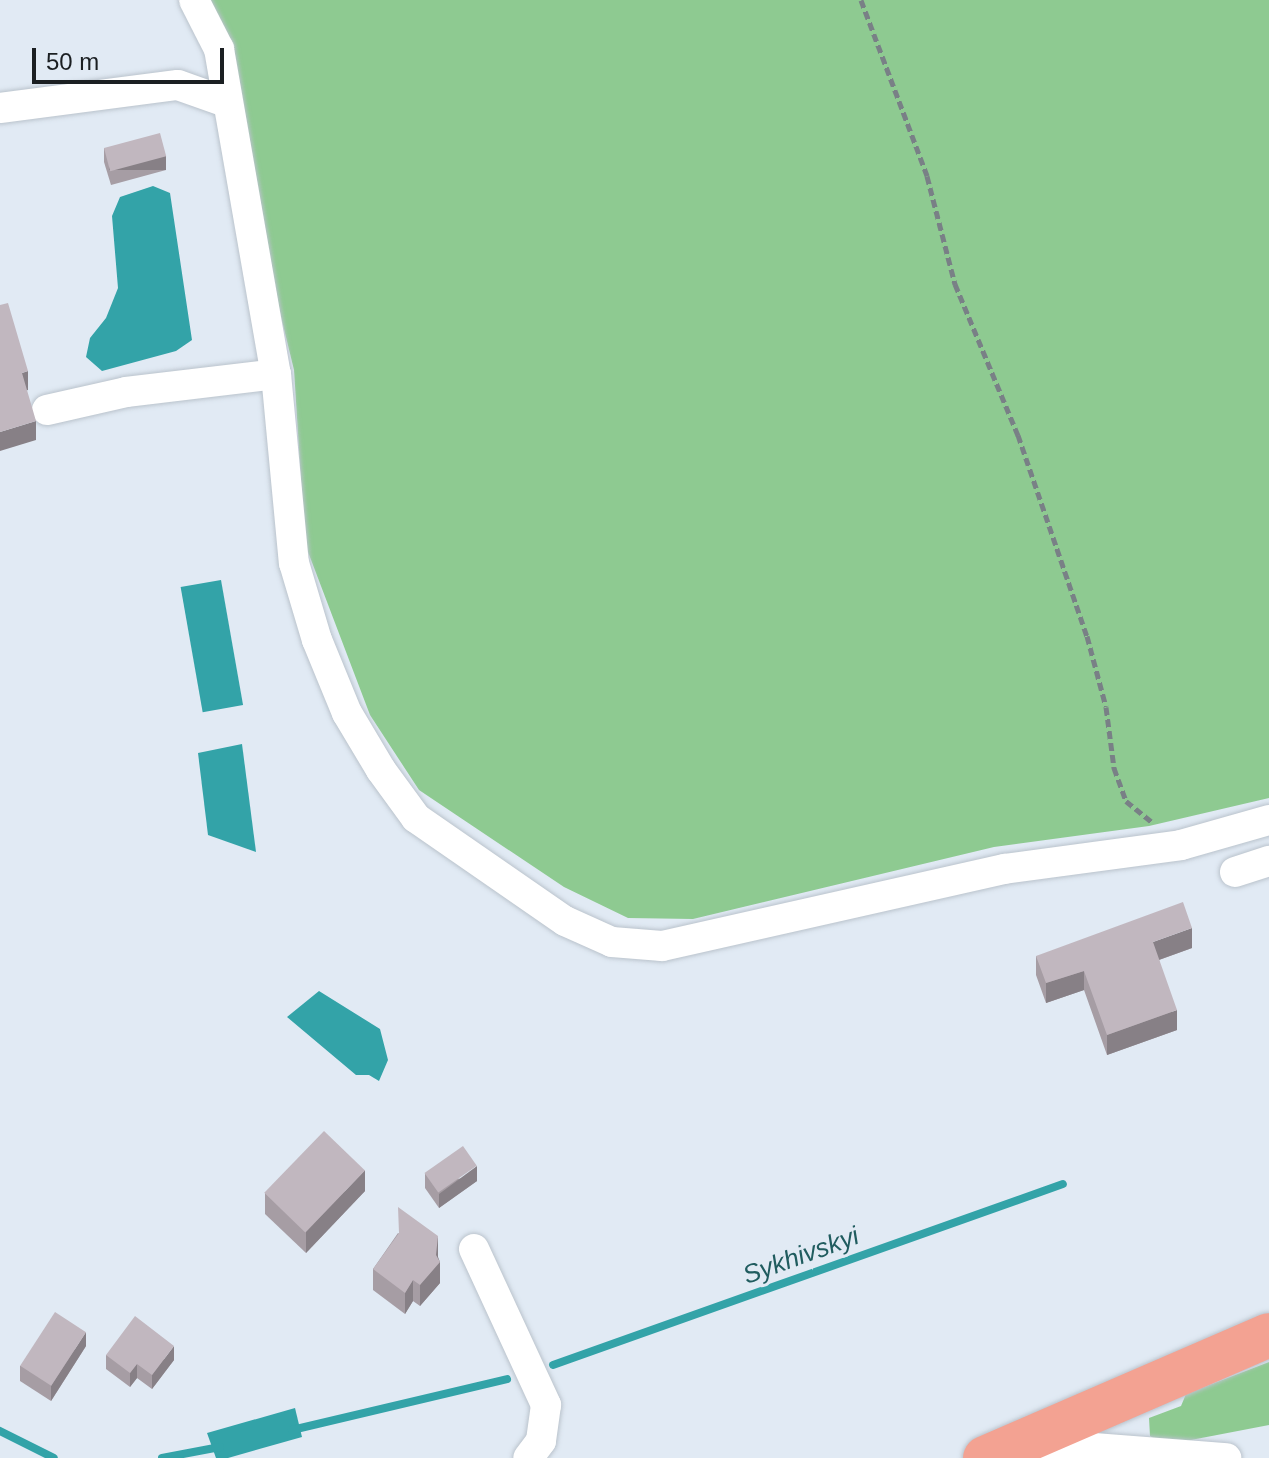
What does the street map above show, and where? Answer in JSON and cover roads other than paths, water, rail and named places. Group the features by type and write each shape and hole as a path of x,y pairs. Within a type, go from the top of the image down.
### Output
{"highway":[{"path":"1002,1450 1269,1335"}],"street":[{"path":"194,0 219,49 276,374 294,563 317,640 347,713 381,770 416,818 565,921 612,942 662,946 1004,869 1181,845 1269,820"},
{"path":"0,108 178,85 226,102"},
{"path":"47,410 126,392 276,374"},
{"path":"1235,872 1269,861"},
{"path":"474,1249 546,1405 541,1441 528,1458"},
{"path":"1002,1450 1226,1458"}],"water":[{"path":"153,186 170,193 192,340 176,351 102,371 86,357 90,338 106,318 118,288 112,216 120,197"},
{"path":"221,580 243,705 203,712 181,587"},
{"path":"242,744 256,852 208,835 198,753"},
{"path":"319,991 380,1029 388,1060 379,1081 369,1075 356,1075 287,1017"},
{"path":"295,1408 302,1437 228,1458 216,1458 207,1433"}],"waterway":[{"name":"Sykhivskyi","path":"553,1365 1063,1184"},
{"name":"Sykhivskyi","path":"292,1430 507,1379"},
{"name":"Sykhivskyi","path":"0,1431 54,1458"},
{"name":"Sykhivskyi","path":"162,1458 220,1447"}]}
